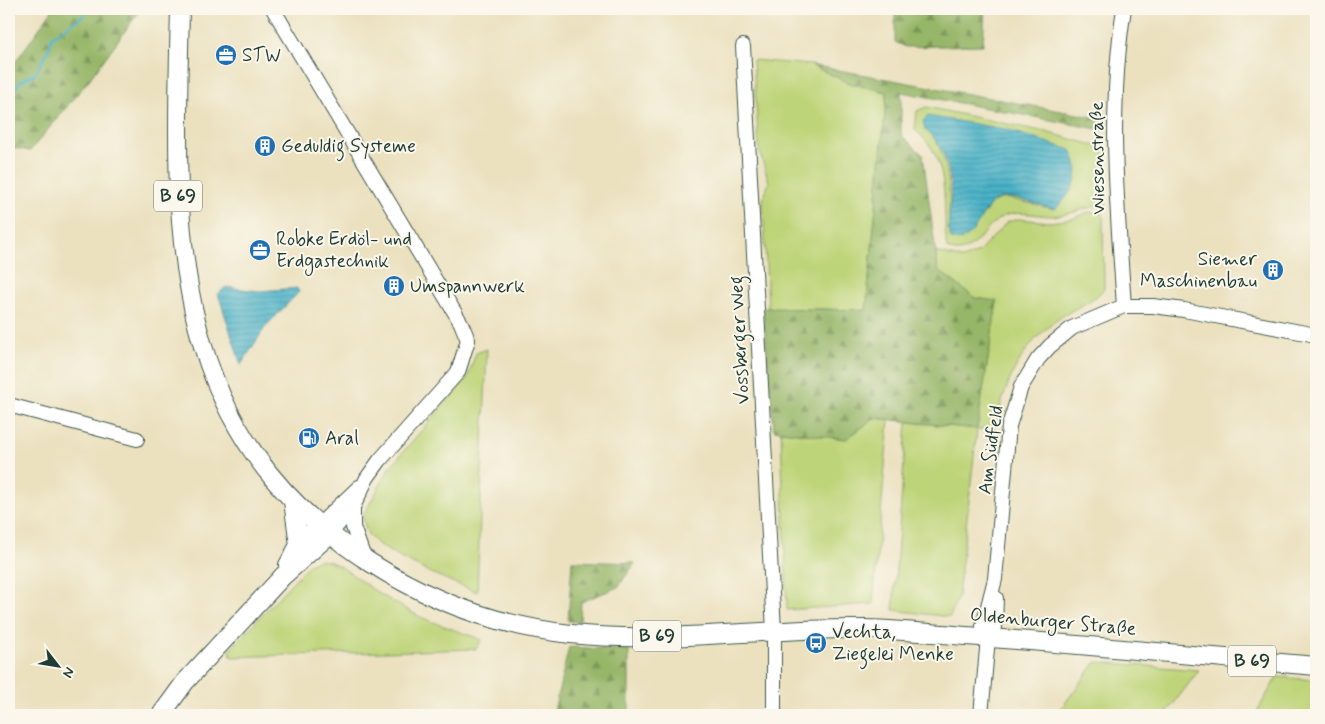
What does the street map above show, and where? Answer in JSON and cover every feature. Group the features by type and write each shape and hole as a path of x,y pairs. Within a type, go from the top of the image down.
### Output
{"main road":[{"name":"B 69","path":"180,9 178,186 182,249 192,307 208,364 233,418 265,470 292,501 325,529"},
{"path":"292,501 299,545"},
{"path":"283,576 299,545 325,529"},
{"path":"161,715 184,682 325,529"},
{"name":"Oldenburger Straße","path":"325,529 364,559 438,601 487,618 533,629 605,637 863,629 1316,666"}],"street":[{"path":"273,9 462,323 468,340 458,372 380,460 325,529"},
{"name":"Wiesenstraße","path":"1124,9 1116,57 1115,117 1117,210 1124,306"},
{"name":"Vossberger Weg","path":"743,46 774,632 774,715"},
{"name":"Am Südfeld","path":"981,715 988,638 984,626 995,579 1009,426 1021,387 1038,359 1061,336 1094,317 1124,306 1152,306 1184,310 1316,335"},
{"path":"9,405 137,439"},
{"path":"364,559 353,528 353,507 367,478"},
{"path":"325,529 353,507"}],"green space":[{"path":"53,9 141,9 89,80 30,151 9,147 9,71"},
{"path":"895,9 985,9 983,45 906,47 895,42"},
{"path":"753,60 811,65 849,83 887,92 866,310 768,308 763,200 769,182 759,149"},
{"path":"811,65 1104,119 1103,130 901,92 901,135 923,155 938,270 975,298 997,301 977,429 875,418 846,439 774,430 763,308 866,310 887,92 849,83"},
{"path":"926,107 1046,132 1104,148 1106,205 1053,216 1019,213 1006,215 994,222 969,247 955,251 947,248 941,171 928,142 915,129 917,111","holes":["1005,129 1035,140 1055,209 1005,198 992,202 984,214 948,230 949,193 946,169 939,146 932,135"]},
{"path":"1089,212 1103,213 1104,289 1090,301 1074,309 1048,327 1036,339 1017,364 1010,378 995,427 977,430 958,596 950,617 893,610 907,422 977,429 997,302 975,298 938,270 936,252 963,259 979,252 1007,222 1019,219 1050,222 1072,219"},
{"path":"487,349 477,592 402,559 375,542 365,528 363,516 390,467 468,377 476,353"},
{"path":"875,418 889,420 873,604 787,610 781,431 846,439"},
{"path":"319,560 329,561 343,568 378,593 420,617 482,640 476,649 231,657 230,650 310,563"},
{"path":"572,561 635,563 618,587 581,602 580,622 568,621"},
{"path":"569,647 629,650 629,715 553,715"},
{"path":"1096,662 1199,670 1165,715 1056,715"},
{"path":"1277,677 1316,680 1316,715 1255,715"}],"water":[{"path":"928,116 1005,129 1071,150 1077,167 1077,175 1072,189 1055,209 1016,199 1005,198 996,200 968,236 961,240 951,239 949,216 951,193 948,167 942,150 925,130 923,121"},
{"path":"226,287 259,291 297,288 299,292 266,326 241,365 218,294"}],"waterway":[{"path":"9,121 14,108 14,90 22,80 35,74 48,51 52,37 85,14 86,9"}],"place":[{"name":"STW","path":"226,55"},
{"name":"Geduldig Systeme","path":"265,146"},
{"name":"Robke Erdöl- und Erdgastechnik","path":"260,250"},
{"name":"Siemer Maschinenbau","path":"1273,270"},
{"name":"Umspannwerk","path":"394,286"},
{"name":"Aral","path":"309,438"},
{"name":"Vechta, Ziegelei Menke","path":"816,643"}]}
